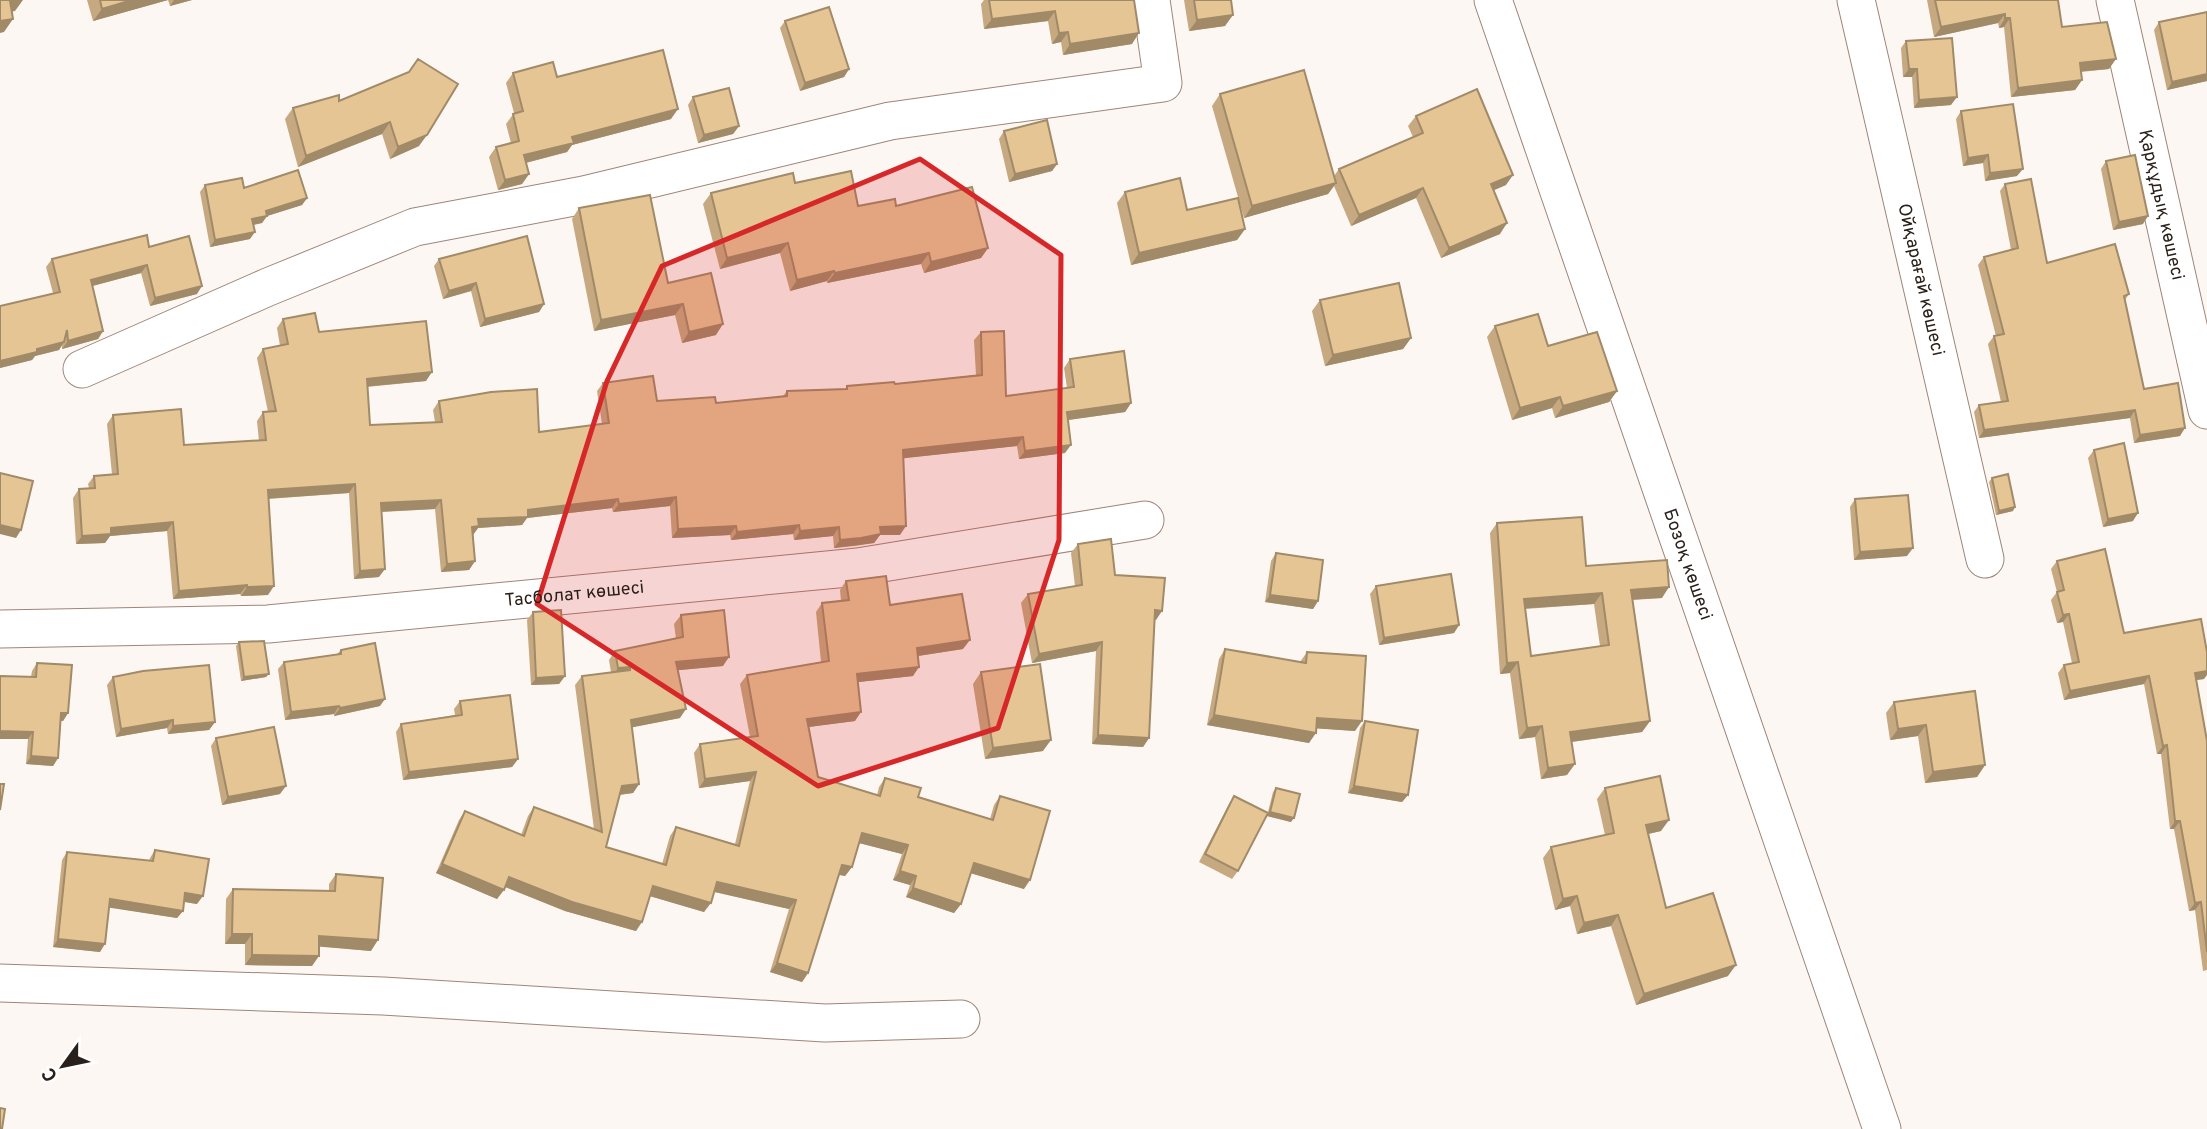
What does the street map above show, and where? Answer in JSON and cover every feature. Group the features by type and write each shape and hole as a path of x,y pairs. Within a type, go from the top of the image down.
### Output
{"street":[{"path":"82,369 268,287 415,227 584,195 890,121 1163,83 1151,0"},
{"name":"Бозоқ көшесі","path":"1493,0 1882,1129"},
{"name":"Ойқарағай көшесі","path":"1856,0 1985,559"},
{"name":"Қарқұдық көшесі","path":"2115,0 2207,410"},
{"name":"Тасболат көшесі","path":"0,629 268,624 858,568 1144,520"},
{"path":"0,983 383,996 825,1023 961,1019"}],"highlighted area":[{"path":"920,159 1061,255 1059,540 998,728 818,786 537,604 607,381 662,266"}],"building":[{"path":"0,0 16,0 10,1 13,19 0,21"},
{"path":"100,0 132,0 102,9"},
{"path":"989,0 1134,0 1139,33 1070,44 1068,32 1059,33 1055,11 992,19"},
{"path":"1194,0 1231,0 1233,15 1197,20"},
{"path":"1935,0 2058,0 2062,27 2107,22 2116,59 2080,63 2082,80 2018,88 2010,18 2005,18 2005,14 1941,27"},
{"path":"829,7 849,69 805,83 785,21"},
{"path":"2207,12 2207,74 2172,82 2159,22"},
{"path":"1952,38 1957,97 1919,100 1917,69 1909,69 1906,41"},
{"path":"663,50 678,109 572,137 574,143 524,155 529,174 505,180 496,147 519,141 513,114 523,111 513,73 553,62 557,77"},
{"path":"418,59 458,84 427,135 398,147 390,122 306,156 293,108 339,95 339,101 409,72"},
{"path":"1304,70 1336,183 1252,206 1220,94"},
{"path":"729,88 739,126 704,135 693,97"},
{"path":"1477,89 1513,175 1491,184 1507,223 1449,248 1423,188 1359,215 1339,169 1423,133 1416,116"},
{"path":"2013,104 2023,169 1990,173 1988,155 1968,158 1961,111"},
{"path":"1047,120 1057,164 1015,174 1004,131"},
{"path":"2135,155 2148,216 2119,222 2106,161"},
{"path":"298,170 307,198 266,211 267,216 252,219 255,232 215,240 205,185 242,178 244,188"},
{"path":"851,171 858,206 895,199 896,206 972,187 988,248 931,262 929,253 797,280 788,243 727,258 711,193 793,173 795,183"},
{"path":"1180,178 1187,210 1238,198 1245,229 1139,253 1125,192"},
{"path":"2031,179 2047,263 2115,244 2129,294 2124,296 2144,389 2178,383 2185,428 2140,435 2135,410 1984,430 1979,405 2008,401 1994,336 2004,334 1984,257 2018,248 2005,184"},
{"path":"650,195 668,283 711,273 723,324 689,332 683,304 601,320 579,208"},
{"path":"147,235 149,247 189,236 202,286 155,298 147,265 91,280 103,331 68,341 67,330 64,342 0,361 0,306 60,292 52,259"},
{"path":"527,236 544,304 485,319 476,283 449,291 439,259"},
{"path":"1399,283 1411,338 1333,355 1320,300"},
{"path":"315,313 319,332 426,321 432,372 367,379 370,425 442,422 439,401 491,392 537,389 539,432 609,423 603,383 653,376 657,401 715,397 716,403 787,396 787,391 847,389 847,386 982,375 981,332 1004,331 1006,396 1074,387 1070,359 1124,351 1131,403 1067,412 1071,445 1025,451 1023,437 903,450 906,526 880,527 881,534 861,538 840,540 839,527 800,531 799,525 737,532 736,526 678,529 676,497 619,504 618,499 528,510 528,517 478,519 479,526 472,527 475,561 447,564 441,500 381,503 385,569 360,571 355,484 268,490 274,586 247,585 179,591 173,522 111,528 111,534 82,536 79,489 95,488 94,476 118,474 113,415 181,409 184,445 266,440 263,412 276,411 263,349 288,344 283,319"},
{"path":"1538,314 1548,346 1597,332 1617,391 1563,406 1560,397 1520,408 1495,326"},
{"path":"2124,443 2138,513 2108,519 2094,450"},
{"path":"0,473 33,481 21,530 0,525"},
{"path":"2008,474 2015,507 1999,511 1992,478"},
{"path":"1908,495 1913,548 1860,552 1855,499"},
{"path":"1582,517 1586,566 1667,560 1669,587 1631,590 1650,721 1570,732 1575,764 1548,768 1542,726 1527,728 1518,662 1507,663 1497,523","holes":["1602,593 1609,645 1531,656 1524,599"]},
{"path":"1111,539 1115,575 1165,578 1162,611 1155,610 1149,738 1098,735 1102,642 1039,654 1028,594 1082,585 1078,544"},
{"path":"2105,549 2124,633 2201,619 2207,652 2207,671 2195,673 2207,741 2207,952 2201,902 2195,903 2180,821 2175,821 2167,745 2163,746 2149,676 2070,691 2064,665 2079,662 2069,614 2063,615 2057,592 2064,590 2057,561"},
{"path":"1276,553 1323,560 1318,601 1270,595"},
{"path":"1451,574 1459,625 1384,638 1376,586"},
{"path":"886,576 890,605 962,594 970,640 917,648 919,667 857,674 861,712 807,719 818,777 880,796 885,778 921,788 918,797 993,820 1000,796 1050,811 1030,880 974,863 961,904 913,888 916,876 900,871 908,845 862,833 852,867 842,865 808,973 777,963 796,900 717,882 711,903 653,886 642,922 572,902 509,877 504,890 442,864 465,811 524,836 534,807 602,832 582,676 630,670 630,667 618,668 615,651 683,637 681,615 724,610 729,657 676,662 686,709 631,720 639,784 622,786 606,847 666,865 676,827 739,846 756,772 705,779 700,744 758,736 747,675 829,661 822,603 849,600 846,581"},
{"path":"561,610 565,676 536,678 533,612"},
{"path":"264,641 269,674 244,677 239,642"},
{"path":"375,643 385,699 340,708 291,712 284,662 341,654 341,650"},
{"path":"1225,649 1306,663 1307,652 1366,656 1362,721 1317,718 1316,733 1214,715"},
{"path":"37,663 72,665 68,713 61,713 58,758 31,756 33,732 0,731 0,676 36,677"},
{"path":"1040,664 1051,740 993,748 981,672"},
{"path":"209,665 215,722 173,726 173,720 121,729 113,677 143,671"},
{"path":"1975,691 1985,765 1933,772 1926,725 1898,729 1894,702"},
{"path":"510,695 518,759 409,772 401,724 462,715 460,701"},
{"path":"1365,721 1418,730 1408,795 1354,786"},
{"path":"274,727 286,786 228,797 216,738"},
{"path":"1660,776 1669,820 1646,825 1666,908 1713,893 1736,965 1644,994 1618,915 1584,923 1577,896 1563,899 1551,847 1614,833 1605,788"},
{"path":"0,784 4,784 0,810"},
{"path":"1276,788 1300,794 1294,818 1270,812"},
{"path":"1234,796 1268,813 1238,871 1205,854"},
{"path":"155,850 209,859 203,896 185,893 183,911 110,899 105,944 58,939 67,852 153,861"},
{"path":"336,874 383,878 378,940 319,936 319,956 252,955 252,934 232,934 233,889 335,891"},
{"path":"0,1108 5,1109 2,1129 0,1129"}]}
